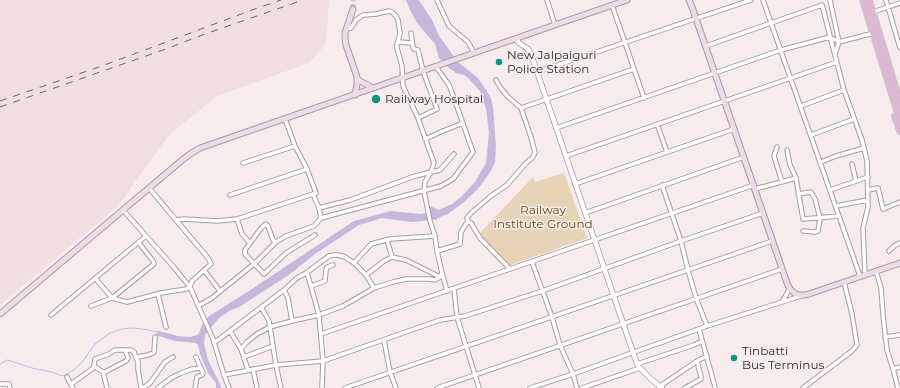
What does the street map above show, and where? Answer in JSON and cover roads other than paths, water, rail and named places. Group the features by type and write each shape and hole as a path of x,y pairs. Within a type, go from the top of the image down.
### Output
{"main road":[{"path":"0,314 181,160 200,148 627,0"},
{"path":"689,0 787,284 790,288 794,293 802,296 809,295 876,271 899,265"},
{"path":"864,0 900,120"},
{"path":"869,0 900,103"},
{"path":"353,8 345,38 358,80 355,95"},
{"path":"358,80 373,88"},
{"path":"891,89 891,100 900,131"}],"street":[{"path":"437,0 449,26 468,42 474,54"},
{"path":"547,0 555,25"},
{"path":"537,72 751,0"},
{"path":"763,0 839,216 863,276"},
{"path":"830,0 839,42 835,55"},
{"path":"886,0 900,48"},
{"path":"873,12 900,3"},
{"path":"612,5 644,98"},
{"path":"706,46 822,5 844,90 867,161 868,200 863,228 863,276"},
{"path":"346,30 351,28 356,20 363,15 389,11 392,12 398,20 400,33 397,48 402,66 403,86 418,118 434,163 425,182 424,190 430,221 435,236 436,251 441,275 447,291"},
{"path":"411,33 414,49 418,50 423,71 437,108 418,118"},
{"path":"556,128 781,50 830,37 839,42 874,34"},
{"path":"516,39 529,51 537,72 638,366 660,388 697,361 707,356"},
{"path":"398,42 412,43"},
{"path":"566,156 837,62"},
{"path":"198,306 212,298 254,264 276,242 286,236 314,226 321,218 441,186 453,179 473,152 450,87 437,66"},
{"path":"521,108 634,70"},
{"path":"436,251 460,244 461,232 468,221 467,218 471,213 507,185 526,162 532,158 534,153 531,137 521,108 507,96 496,80"},
{"path":"801,106 844,90"},
{"path":"176,220 217,221 237,219 316,193 307,169 295,146 285,119"},
{"path":"811,135 854,119"},
{"path":"425,139 463,123"},
{"path":"657,124 667,152"},
{"path":"575,184 734,129"},
{"path":"243,163 295,146"},
{"path":"777,147 774,156 782,182"},
{"path":"820,162 864,148"},
{"path":"787,150 789,154 789,162 796,178 803,219 839,216"},
{"path":"320,208 350,200 415,176 440,170 454,154"},
{"path":"585,213 744,157"},
{"path":"852,164 856,181"},
{"path":"230,195 307,169"},
{"path":"830,190 868,177"},
{"path":"321,334 671,213 754,187 796,178"},
{"path":"662,185 681,241 696,298 707,326"},
{"path":"95,278 112,298 127,302 161,293 186,289 190,287 192,281 211,264 208,258 149,188"},
{"path":"868,190 878,188 883,208 900,202"},
{"path":"798,194 811,192 815,199 820,218 818,231 804,231"},
{"path":"313,194 320,208 321,218"},
{"path":"836,206 868,200"},
{"path":"123,210 190,287 214,341 229,388"},
{"path":"224,375 276,365 323,361 440,320 465,316 542,291 763,213"},
{"path":"237,219 242,234 250,243"},
{"path":"468,221 471,222 480,238 510,269"},
{"path":"276,242 273,240 266,224 262,227 245,250 245,254 264,274 286,253 315,235"},
{"path":"50,314 146,236"},
{"path":"354,263 371,244 387,240 435,236"},
{"path":"387,240 392,257"},
{"path":"345,388 772,241"},
{"path":"91,306 112,298 154,264 138,243"},
{"path":"889,251 900,243"},
{"path":"214,341 230,331 284,290 297,278 329,256 338,255 345,257 354,263 366,275 374,288"},
{"path":"366,275 384,261 392,257 406,260 441,275"},
{"path":"532,262 552,317 560,345 573,374 577,388"},
{"path":"310,286 325,281 326,270 329,266 333,265"},
{"path":"436,388 782,269"},
{"path":"204,270 220,291"},
{"path":"876,271 881,288 887,350 893,369 898,378 898,388"},
{"path":"306,273 319,315 323,361 322,388"},
{"path":"241,350 247,342 270,327 292,320 319,315 343,306 374,288 406,279 435,280 441,275"},
{"path":"803,388 852,351 857,345 852,314 844,282"},
{"path":"782,302 790,288"},
{"path":"454,289 457,317 478,388"},
{"path":"284,290 288,298 292,320"},
{"path":"158,294 166,327"},
{"path":"530,388 707,326 802,296"},
{"path":"261,307 267,316 270,327 281,388"},
{"path":"699,329 715,387"},
{"path":"230,331 241,350 257,388"},
{"path":"885,337 900,335"},
{"path":"137,357 154,352 155,337"},
{"path":"384,340 390,372 395,388"},
{"path":"582,388 702,341"},
{"path":"244,357 274,346"},
{"path":"67,377 72,386 92,369 95,359 115,350 133,351 139,364 138,369 141,388 150,383 165,362 173,357"},
{"path":"103,372 128,360 125,350"},
{"path":"195,388 197,377 203,373 196,357"},
{"path":"685,388 701,379 697,361"},
{"path":"94,366 103,372 107,388"},
{"path":"893,369 900,367"},
{"path":"158,388 179,374 192,369 201,368"},
{"path":"0,384 9,384 10,388"}],"waterway":[{"path":"0,364 7,360 62,376 76,368 95,344 110,333 131,328 158,332"}],"tunnel":[{"path":"353,0 353,9"}],"railway":[{"path":"0,101 102,66 281,0"},
{"path":"0,107 303,0"}],"place":[{"name":"New Jalpaiguri Police Station","path":"499,62"},
{"name":"Railway Hospital","path":"376,99"},
{"name":"Tinbatti Bus Terminus","path":"734,358"}],"park label":[{"name":"Railway Institute Ground","path":"543,217"}]}
